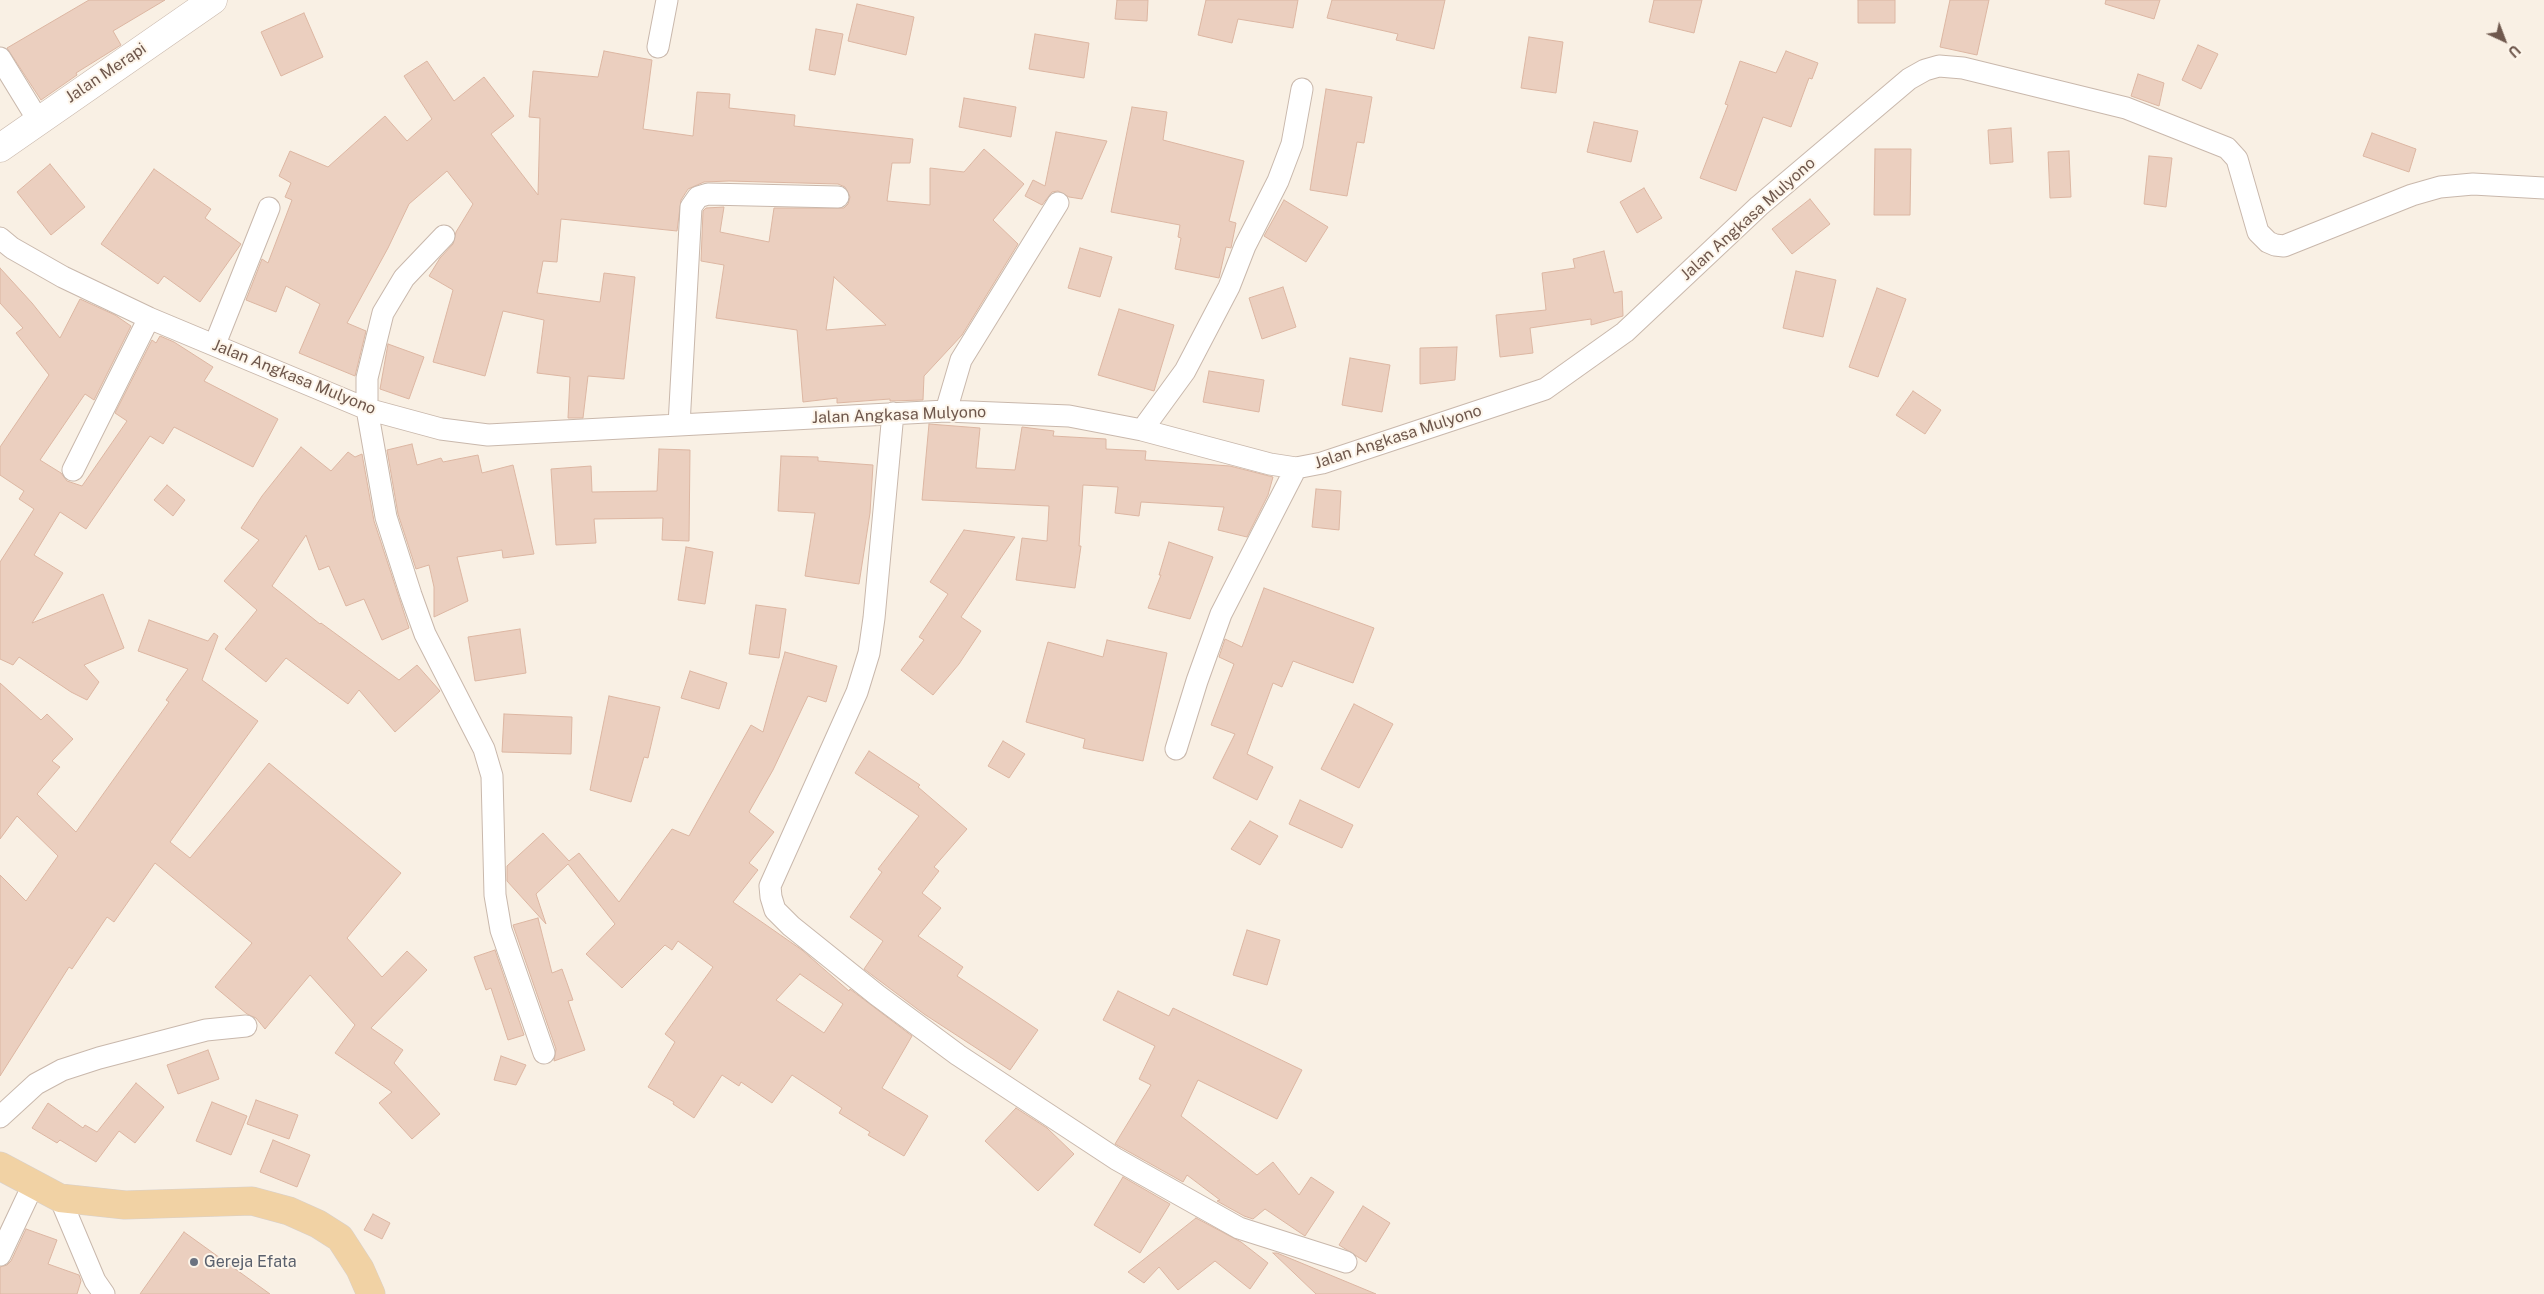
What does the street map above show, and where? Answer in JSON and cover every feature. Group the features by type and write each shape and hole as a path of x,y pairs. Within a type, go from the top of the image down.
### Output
{"main road":[{"path":"0,1166 60,1198 125,1205 252,1201 289,1211 318,1224 340,1238 360,1269 371,1294"}],"street":[{"name":"Jalan Merapi","path":"0,148 213,0"},
{"path":"658,47 667,0"},
{"path":"0,58 38,120"},
{"name":"Jalan Angkasa Mulyono","path":"0,238 12,248 63,277 149,318 367,409 441,429 488,435 893,412 946,411 1068,416 1142,430 1270,464 1296,468 1322,463 1545,389 1625,332 1759,206 1909,79 1925,70 1939,66 1963,68 2126,108 2228,148 2237,158 2258,232 2268,242 2275,245 2284,246 2412,195 2440,187 2473,184 2544,188"},
{"path":"1142,430 1185,371 1229,287 1245,246 1278,181 1292,144 1302,90"},
{"path":"678,425 691,207 698,197 708,194 838,197"},
{"path":"946,411 961,360 1058,203"},
{"path":"215,344 268,208"},
{"path":"444,236 404,278 383,313 367,378 367,409 386,518 411,595 425,634 470,719 487,758 492,776 495,895 501,930 544,1053"},
{"path":"72,470 149,318"},
{"path":"893,412 874,618 868,653 857,692 770,886 771,897 776,910 791,926 877,995 958,1055 1116,1159 1239,1228 1346,1262"},
{"path":"1176,749 1196,681 1221,614 1296,468"},
{"path":"0,1117 36,1084 62,1070 99,1058 206,1030 246,1026"},
{"path":"0,1255 33,1185"},
{"path":"60,1198 92,1274 104,1294"}],"building":[{"path":"89,0 165,0 113,31 121,45 76,73 77,75 41,100 7,48"},
{"path":"1117,0 1148,0 1147,21 1115,19"},
{"path":"1206,0 1298,0 1293,28 1238,19 1232,43 1198,35"},
{"path":"1332,0 1445,0 1434,49 1396,40 1398,34 1327,18"},
{"path":"1654,0 1702,0 1694,33 1649,22"},
{"path":"1858,0 1895,0 1895,23 1858,23"},
{"path":"1950,0 1989,0 1977,55 1940,47"},
{"path":"2106,0 2160,0 2154,19 2105,4"},
{"path":"857,4 914,17 906,55 848,41"},
{"path":"304,13 323,57 281,76 261,32"},
{"path":"816,29 843,34 835,75 809,70"},
{"path":"1035,34 1089,43 1084,78 1029,69"},
{"path":"1529,37 1563,42 1556,93 1521,88"},
{"path":"2198,45 2218,54 2201,89 2182,80"},
{"path":"604,51 652,60 643,129 693,136 697,92 730,94 729,108 795,115 794,126 913,139 910,163 892,163 887,201 930,205 930,168 964,172 984,149 1024,184 993,220 1018,244 962,335 924,376 923,400 890,401 890,399 837,403 837,398 803,402 797,330 716,318 724,265 701,261 703,211 706,208 724,207 720,232 769,242 774,208 844,208 848,204 850,197 845,187 838,184 704,182 688,189 681,200 677,231 561,219 557,262 543,261 537,293 600,302 604,273 635,277 624,379 588,376 583,418 568,418 570,377 537,373 544,320 503,311 485,376 433,362 453,290 429,276 440,258 453,244 456,232 473,204 447,171 409,204 388,248 347,323 366,331 355,376 299,353 320,304 286,286 276,312 246,300 262,259 268,263 292,200 285,197 291,183 279,176 290,151 328,167 385,116 407,141 432,119 404,76 427,61 454,101 484,77 514,116 491,134 538,195 540,118 529,117 533,71 598,77","holes":["834,277 886,325 826,330"]},
{"path":"1786,51 1818,63 1812,79 1809,78 1791,127 1763,117 1736,191 1700,178 1728,105 1725,104 1740,61 1776,73"},
{"path":"2138,74 2164,83 2159,106 2131,96"},
{"path":"1326,89 1372,97 1364,143 1357,142 1347,196 1310,190"},
{"path":"964,98 1016,107 1011,137 959,127"},
{"path":"1132,107 1167,112 1163,140 1244,161 1229,221 1236,223 1231,248 1226,247 1219,278 1175,269 1181,238 1178,237 1180,225 1111,212"},
{"path":"1594,122 1638,131 1631,162 1587,152"},
{"path":"2011,128 2013,162 1990,164 1988,130"},
{"path":"1056,132 1107,141 1082,199 1069,197 1058,191 1052,192 1042,205 1025,196 1033,180 1045,186"},
{"path":"2372,133 2416,149 2409,172 2363,156"},
{"path":"1875,149 1911,149 1910,215 1874,215"},
{"path":"2069,151 2071,197 2050,198 2048,152"},
{"path":"2149,156 2172,158 2166,207 2144,204"},
{"path":"50,164 85,207 51,235 17,192"},
{"path":"154,169 211,209 205,218 241,244 200,302 164,276 158,284 101,244"},
{"path":"1644,188 1662,218 1637,233 1620,202"},
{"path":"1810,199 1830,224 1792,254 1772,229"},
{"path":"1284,200 1328,227 1306,262 1264,236"},
{"path":"1080,248 1112,257 1100,297 1068,288"},
{"path":"1604,251 1614,293 1622,291 1623,316 1591,325 1591,319 1530,328 1533,353 1500,357 1496,315 1546,310 1542,273 1575,268 1573,259"},
{"path":"0,268 32,303 60,338 80,299 115,315 131,326 94,400 85,394 40,460 61,473 67,481 82,486 127,421 115,413 152,340 156,343 160,336 174,342 213,367 204,381 278,419 253,467 174,427 163,444 150,436 86,529 60,512 34,555 63,573 32,623 103,594 124,648 84,665 99,682 87,700 71,692 19,657 13,665 0,659 0,562 34,509 19,499 24,491 0,475 0,447 49,375 16,333 23,328 0,303"},
{"path":"1796,271 1836,280 1823,337 1783,328"},
{"path":"1283,287 1296,327 1262,339 1249,298"},
{"path":"1877,288 1906,299 1878,377 1849,367"},
{"path":"1119,309 1174,325 1154,391 1098,375"},
{"path":"388,344 424,357 409,399 380,389"},
{"path":"1457,347 1455,380 1420,384 1420,348"},
{"path":"1350,358 1390,365 1382,412 1342,405"},
{"path":"1209,371 1264,380 1259,412 1203,402"},
{"path":"1913,391 1941,410 1925,434 1896,415"},
{"path":"929,424 980,428 976,468 1015,470 1022,427 1054,431 1053,436 1106,439 1106,449 1146,451 1145,460 1230,466 1273,477 1268,495 1247,537 1218,530 1224,507 1141,502 1139,516 1115,513 1118,487 1083,485 1079,546 1081,546 1075,588 1016,580 1022,538 1047,541 1049,506 922,500"},
{"path":"412,444 417,465 441,458 443,462 478,455 482,473 513,465 534,554 503,558 502,550 457,557 468,601 434,617 434,587 429,565 416,569 398,514 387,450"},
{"path":"301,447 331,471 348,452 355,457 362,454 374,521 409,628 382,640 364,599 346,606 329,566 319,570 306,535 272,586 320,624 399,680 417,665 440,691 395,732 359,690 348,704 286,658 266,682 225,649 257,610 224,581 259,540 241,528 262,496"},
{"path":"659,449 690,450 689,541 662,540 663,518 594,519 596,543 556,545 551,469 591,466 592,492 657,491"},
{"path":"781,456 818,457 818,461 873,465 870,513 859,584 805,576 815,513 778,511"},
{"path":"167,485 185,500 173,516 154,500"},
{"path":"1316,489 1341,491 1339,530 1312,527"},
{"path":"964,530 1015,537 961,617 981,631 959,664 933,695 901,670 924,640 919,637 948,594 930,582"},
{"path":"1169,542 1213,557 1190,619 1148,608 1161,575 1159,575"},
{"path":"686,547 713,552 705,604 678,600"},
{"path":"1264,588 1374,628 1353,683 1293,661 1282,687 1273,683 1247,754 1273,767 1257,800 1213,778 1235,734 1211,725 1234,664 1219,657 1225,639 1242,647"},
{"path":"756,605 786,609 779,658 749,654"},
{"path":"149,620 208,641 214,633 218,636 202,680 258,721 170,842 190,858 269,763 401,873 347,938 382,977 407,951 427,970 371,1028 403,1050 394,1063 440,1114 412,1139 379,1103 392,1092 335,1053 355,1025 310,975 265,1029 256,1018 247,1014 215,987 252,943 155,863 114,922 107,917 72,969 69,967 0,1076 0,875 26,901 58,856 17,816 0,839 0,683 41,720 47,714 73,739 52,761 60,767 37,794 76,832 169,702 166,700 188,669 138,651"},
{"path":"520,629 526,673 475,681 468,637"},
{"path":"1107,640 1167,653 1143,761 1083,748 1085,739 1026,722 1048,642 1103,657"},
{"path":"785,652 837,666 826,702 808,696 773,770 749,812 774,832 749,863 758,870 733,902 802,950 849,991 850,989 912,1036 882,1088 928,1116 904,1156 868,1135 870,1132 839,1113 842,1108 792,1075 772,1103 741,1082 739,1086 722,1075 694,1118 673,1104 674,1102 648,1087 675,1042 665,1034 713,967 678,941 672,950 665,945 622,988 586,954 615,924 568,864 536,894 546,924 507,881 507,866 543,833 569,861 579,853 619,902 672,829 689,836 751,725 763,732","holes":["800,974 843,1004 824,1033 776,1000"]},
{"path":"690,671 727,683 719,709 681,698"},
{"path":"609,696 660,707 648,758 644,757 631,802 590,790"},
{"path":"1354,704 1393,724 1359,788 1321,769"},
{"path":"504,714 572,717 571,754 502,752"},
{"path":"1003,741 1025,754 1009,778 988,766"},
{"path":"869,751 920,785 918,787 967,829 934,867 939,871 922,893 941,908 918,936 963,967 957,976 1038,1030 1010,1070 924,1014 864,969 883,941 850,917 882,872 878,869 919,816 855,773"},
{"path":"1300,800 1353,825 1342,848 1289,824"},
{"path":"1250,821 1278,836 1260,865 1231,849"},
{"path":"538,918 552,973 562,969 573,1000 568,1001 585,1050 554,1061 556,1049 513,925"},
{"path":"1247,930 1280,940 1267,985 1233,975"},
{"path":"495,950 524,1035 508,1040 491,988 486,990 474,957"},
{"path":"1118,991 1169,1016 1173,1008 1302,1070 1277,1119 1198,1080 1181,1116 1257,1175 1273,1162 1299,1195 1311,1177 1334,1192 1305,1236 1265,1209 1253,1219 1244,1216 1217,1201 1220,1200 1187,1175 1183,1182 1115,1144 1151,1085 1139,1079 1155,1046 1103,1020"},
{"path":"208,1050 219,1079 178,1094 167,1065"},
{"path":"501,1056 526,1065 516,1085 494,1080"},
{"path":"136,1083 164,1107 135,1143 119,1131 96,1162 60,1140 57,1143 32,1128 48,1103 83,1128 85,1125 97,1132"},
{"path":"256,1100 298,1115 289,1139 247,1124"},
{"path":"212,1102 247,1116 231,1155 196,1141"},
{"path":"1016,1108 1047,1128 1074,1154 1038,1191 985,1141"},
{"path":"273,1140 310,1155 297,1187 260,1172"},
{"path":"1123,1177 1170,1204 1140,1253 1094,1225"},
{"path":"1363,1206 1390,1223 1366,1262 1339,1245"},
{"path":"373,1214 390,1223 382,1239 364,1230"},
{"path":"1196,1218 1241,1242 1268,1263 1250,1289 1215,1261 1178,1290 1159,1267 1144,1283 1128,1272"},
{"path":"26,1229 57,1240 48,1264 79,1275 81,1281 77,1294 0,1294 0,1267 7,1265 11,1261"},
{"name":"Gereja Efata","path":"184,1232 270,1294 140,1294"},
{"path":"1273,1253 1277,1253 1376,1294 1316,1294"}],"place":[{"name":"Gereja Efata","path":"194,1262"}]}
